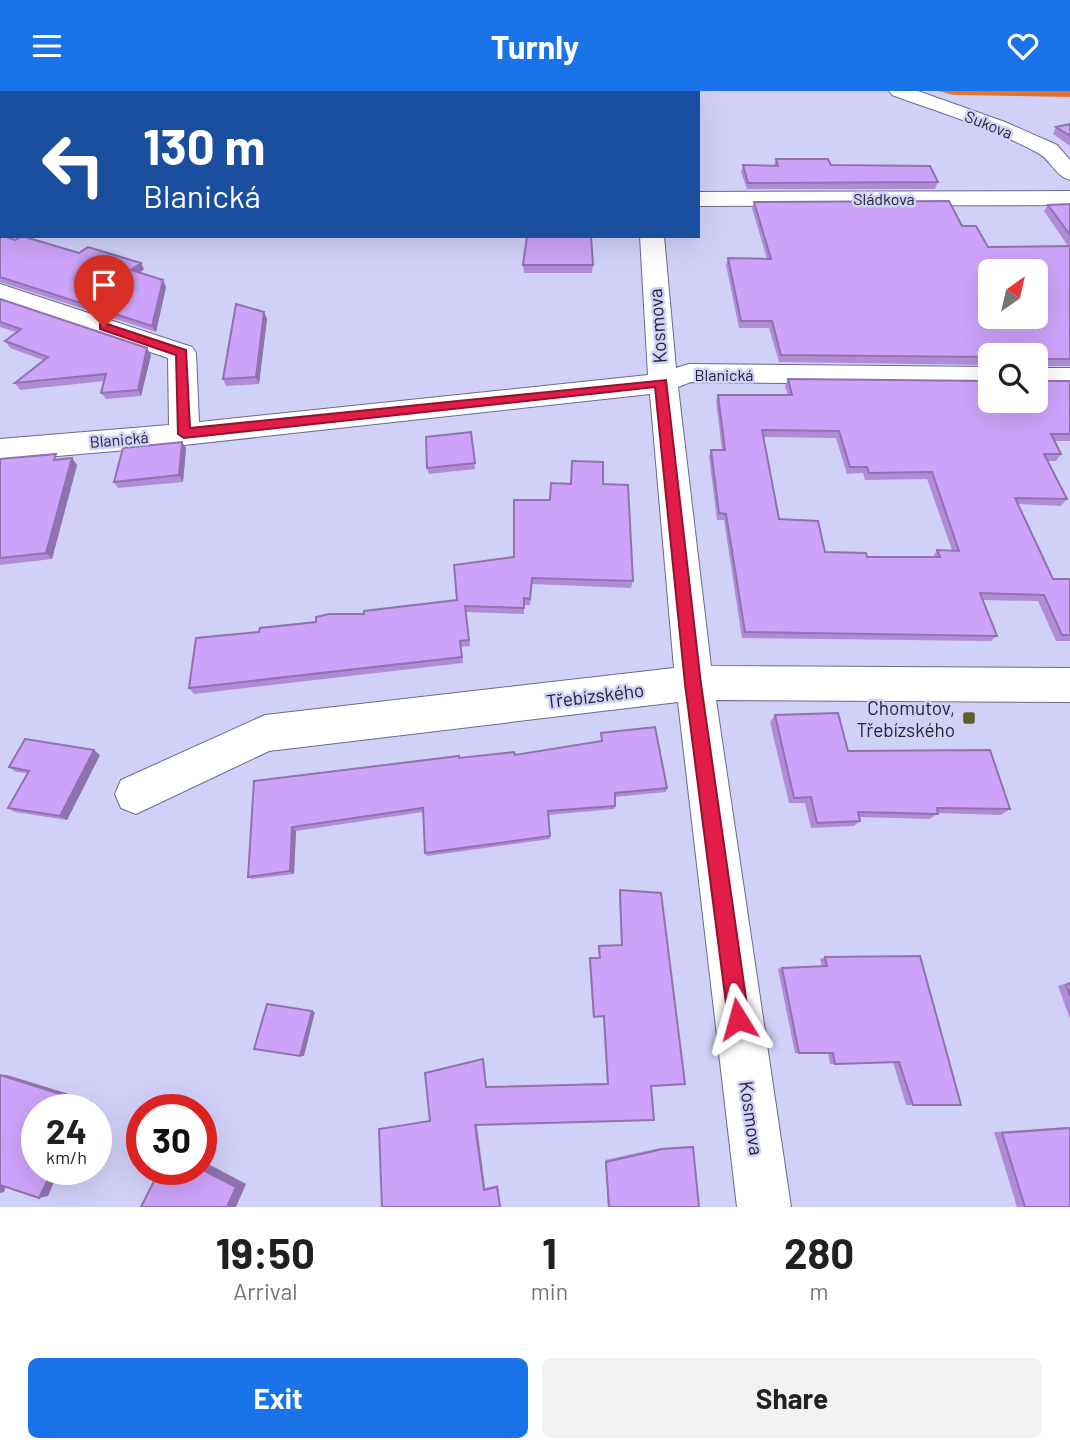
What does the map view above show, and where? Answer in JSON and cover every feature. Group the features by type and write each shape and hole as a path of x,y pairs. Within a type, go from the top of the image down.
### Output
{"street":[{"name":"Sukova","path":"899,91 998,126 1049,151 1070,173"},
{"name":"Sládkova","path":"700,199 1070,198"},
{"name":"Kosmova","path":"652,238 661,383 693,684 764,1207"},
{"path":"0,292 182,353 184,434"},
{"name":"Blanická","path":"0,450 184,434 661,383 689,373 978,376"},
{"path":"1048,377 1070,377"},
{"name":"Třebízského","path":"136,794 265,733 693,684 1070,685"}],"shaded area":[{"path":"938,91 1070,91 1070,97 954,95"}],"building":[{"path":"1070,124 1070,136 1056,127"},
{"path":"776,159 828,159 831,165 930,166 938,182 748,183 743,165 778,166"},
{"path":"949,201 962,226 976,226 988,247 1070,246 1070,359 1048,359 1048,343 978,343 978,357 781,355 772,321 741,321 728,258 771,259 754,202"},
{"path":"1070,204 1070,235 1048,205"},
{"path":"0,238 29,238 79,253 88,247 141,263 131,270 163,280 152,326 0,277"},
{"path":"527,238 591,238 593,265 523,265"},
{"path":"0,299 147,348 138,390 101,393 106,374 15,383 48,357 5,341 21,329 0,322"},
{"path":"236,304 264,312 256,377 223,379"},
{"path":"788,379 978,381 978,413 1048,413 1048,381 1070,381 1070,434 1051,434 1061,454 1044,454 1067,499 1015,498 1053,579 1070,579 1070,635 1062,635 1044,595 980,593 997,636 745,632 726,514 719,513 711,450 725,450 718,395 792,395","holes":["762,430 839,431 850,467 867,467 869,473 932,472 959,551 937,550 940,557 867,557 866,553 825,552 818,521 779,519"]},
{"path":"471,432 475,463 427,468 426,437"},
{"path":"182,442 179,475 114,482 123,448"},
{"path":"56,454 54,460 72,458 46,553 0,558 0,459"},
{"path":"572,461 603,462 603,484 628,485 633,581 532,578 530,599 524,598 524,608 465,606 469,640 460,641 462,657 189,688 196,638 259,632 260,628 316,622 316,617 329,614 364,614 364,611 457,600 454,565 514,557 514,500 550,500 551,483 571,484"},
{"path":"838,713 848,751 990,750 1010,809 937,808 938,814 858,812 860,821 817,823 811,797 794,798 775,715"},
{"path":"655,727 667,788 615,793 615,806 548,811 550,836 425,853 423,808 292,827 290,871 248,877 254,781 459,756 514,752 515,755 602,741 601,733"},
{"path":"25,739 94,750 60,816 8,808 29,771 9,767"},
{"path":"620,890 661,893 685,1084 651,1086 654,1120 475,1125 484,1190 497,1187 500,1207 382,1207 379,1129 430,1121 425,1073 483,1059 486,1087 608,1084 604,1016 594,1017 590,958 600,958 599,946 622,945"},
{"path":"920,956 961,1105 913,1105 899,1062 835,1064 833,1053 799,1053 782,968 827,966 825,957"},
{"path":"267,1004 312,1011 300,1056 254,1049"},
{"path":"0,1075 60,1094 21,1094 21,1185 45,1185 39,1198 0,1185"},
{"path":"1070,1128 1070,1207 1025,1207 1002,1133"},
{"path":"693,1147 699,1207 609,1207 606,1162 663,1149"},
{"path":"217,1177 236,1187 227,1207 141,1207 152,1185 217,1185"}],"place":[{"name":"Chomutov, Třebízského","path":"969,718"}],"route":[{"path":"104,327 182,353 184,434 661,383 693,684 738,1019"}]}
